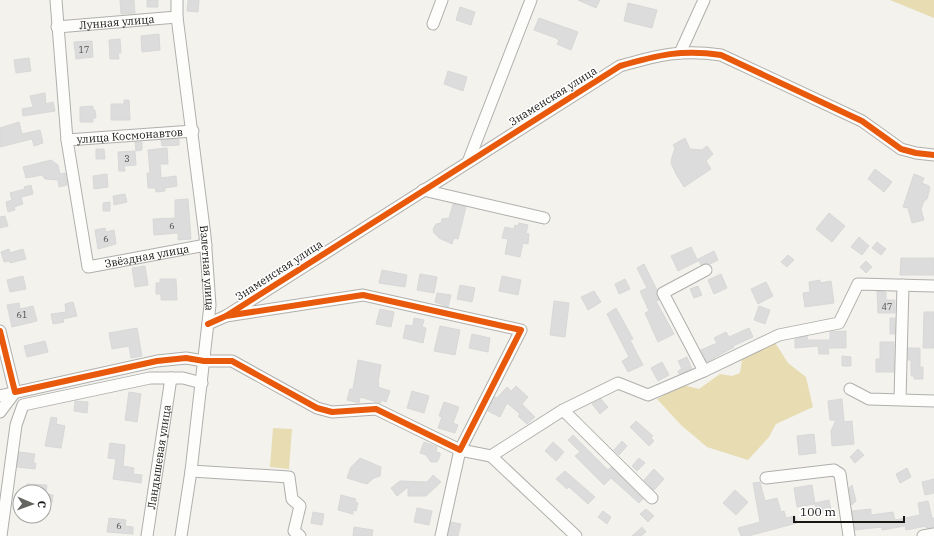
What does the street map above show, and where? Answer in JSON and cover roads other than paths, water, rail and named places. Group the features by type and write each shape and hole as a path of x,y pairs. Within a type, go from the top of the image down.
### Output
{"street":[{"path":"56,0 67,140"},
{"name":"Взлетная улица","path":"177,0 177,17 193,131 206,245 210,305 191,472 181,536"},
{"path":"433,24 442,0"},
{"path":"468,162 531,0"},
{"path":"680,53 704,0"},
{"name":"Лунная улица","path":"57,27 177,17"},
{"name":"Знаменская улица","path":"208,324 226,316 620,66 661,54 697,51 721,55 862,121 901,149 916,153 934,155"},
{"name":"улица Космонавтов","path":"67,140 193,131"},
{"name":"Звёздная улица","path":"67,140 88,267 206,245"},
{"path":"424,190 544,218"},
{"path":"704,371 662,293 706,270"},
{"path":"491,456 563,410 618,383 648,395 704,371 779,335 839,323 858,284 934,286"},
{"path":"900,400 903,285"},
{"path":"226,316 363,295 521,330 460,450 441,536"},
{"path":"0,331 15,392"},
{"path":"0,396 158,361 186,358 204,361 232,361 317,408 332,412 376,409 460,450 491,456 576,536"},
{"path":"1,536 16,424 18,414 23,405 150,378 183,378 202,383"},
{"name":"Ландышевая улица","path":"147,536 171,378"},
{"path":"850,389 869,399 934,401"},
{"path":"0,412 15,392"},
{"path":"563,410 652,498"},
{"path":"766,478 834,470 840,474 848,536"},
{"path":"191,472 289,477 292,499 300,506 294,530 300,536"},
{"path":"923,536 934,534"}]}
